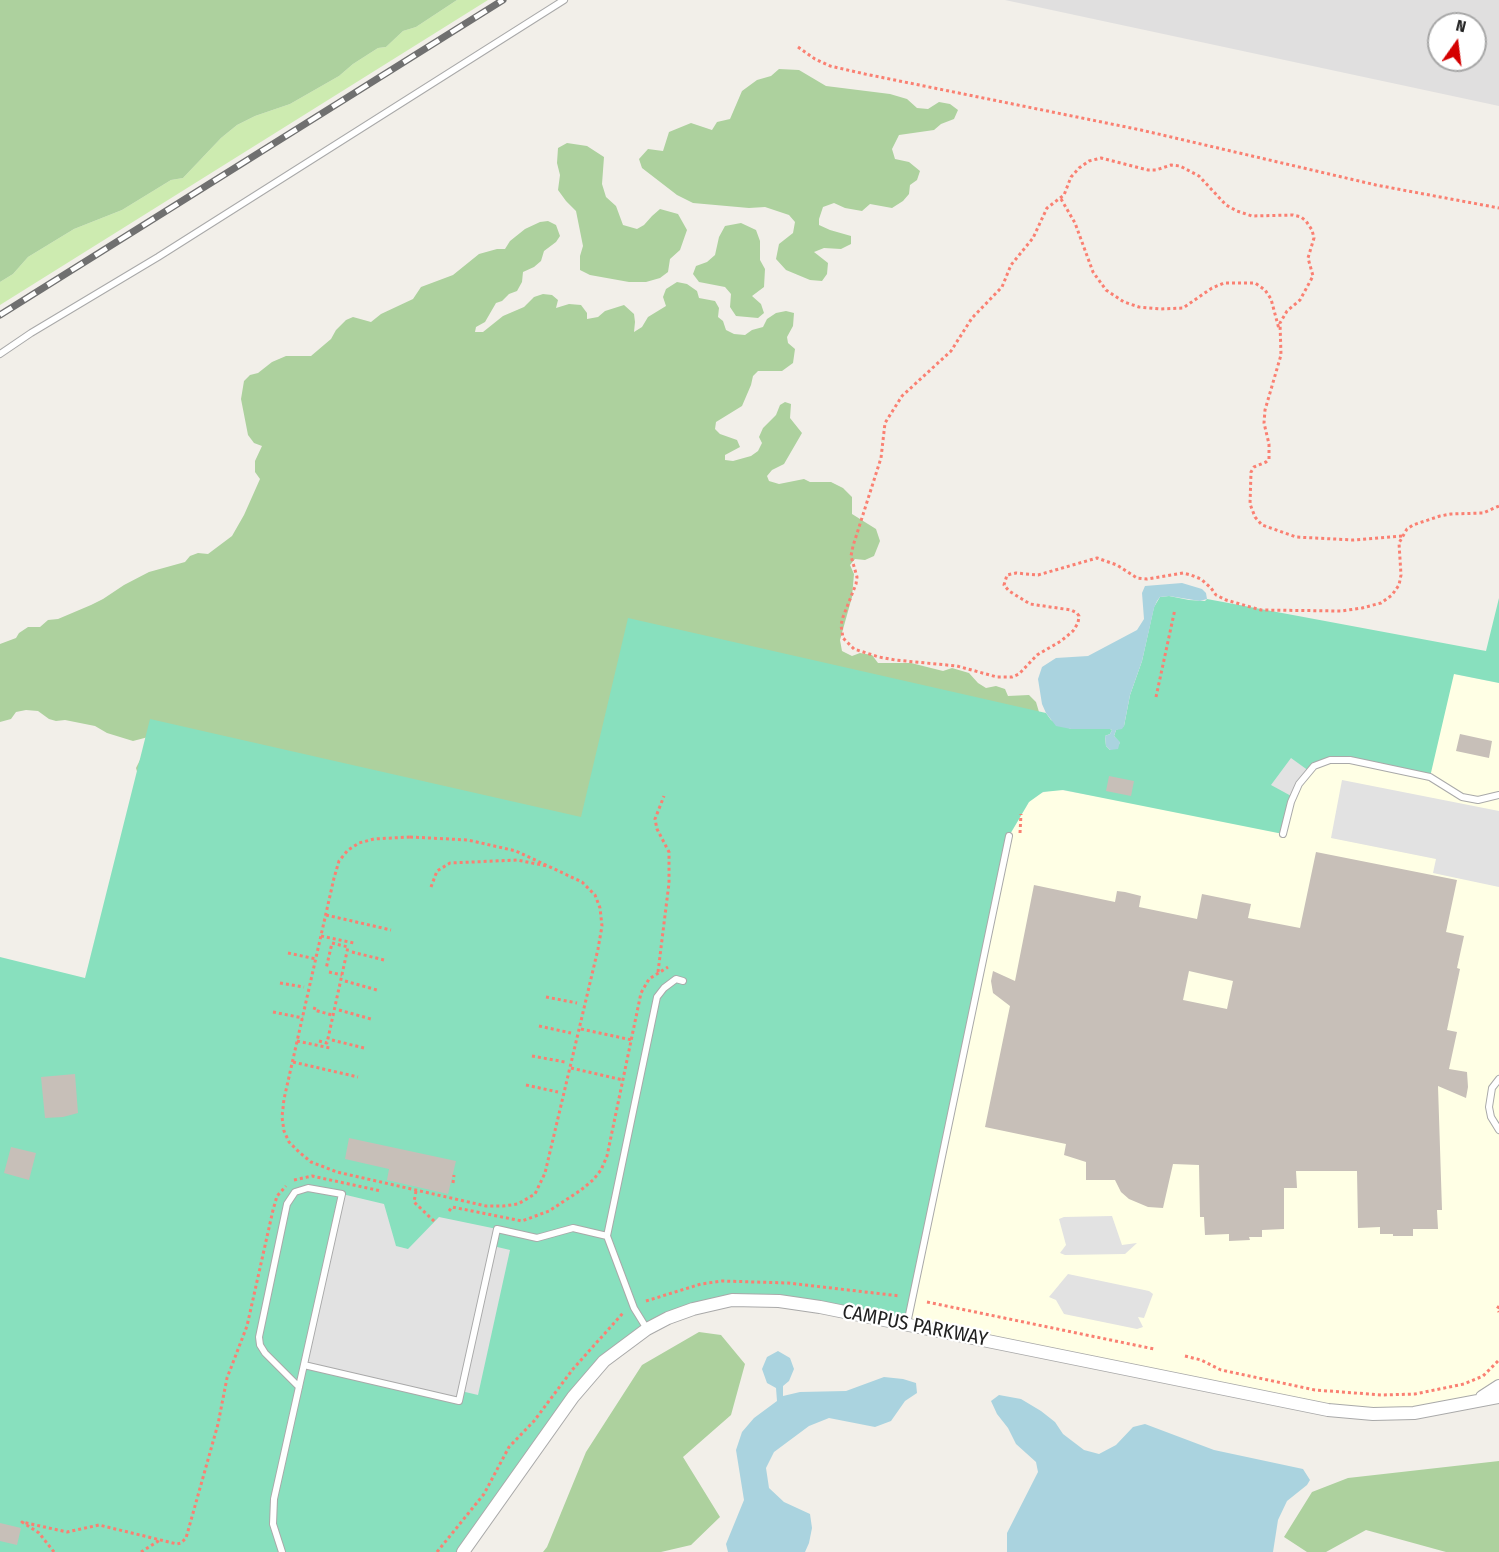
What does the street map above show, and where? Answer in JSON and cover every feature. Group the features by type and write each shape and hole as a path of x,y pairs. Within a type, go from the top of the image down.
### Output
{"street":[{"name":"CAMPUS PARKWAY","path":"463,1552 586,1380 616,1351 647,1329 693,1309 721,1302 743,1300 799,1303 1328,1410 1395,1414 1438,1410 1485,1396 1499,1386"},
{"name":"CAMPUS PARKWAY","path":"1472,1401 1499,1397"}],"lane":[{"path":"0,354 158,257 564,0"},
{"path":"1283,834 1291,802 1299,784 1314,766 1330,760 1350,760 1430,777 1462,797 1478,800 1499,795"},
{"path":"907,1324 1009,836"},
{"path":"647,1329 634,1308 607,1236 657,997 676,979 683,981"},
{"path":"1499,1079 1492,1088 1489,1107 1491,1117 1499,1130"},
{"path":"282,1552 273,1524 273,1508 342,1194 308,1188 295,1192 287,1204 259,1337 260,1345 266,1353 299,1387"},
{"path":"304,1365 459,1401 496,1229 537,1238 573,1228 607,1236"}],"path":[{"path":"798,47 815,59 831,66 865,74 1141,130 1376,185 1499,208"},
{"path":"1401,536 1353,540 1296,537 1262,525 1255,517 1250,504 1250,485 1254,467 1269,459 1269,444 1264,423 1265,410 1281,355 1280,323 1287,311 1299,300 1314,276 1308,258 1314,238 1312,230 1301,217 1293,215 1252,216 1237,211 1221,200 1199,176 1180,166 1171,165 1148,170 1101,158 1089,160 1071,177 1061,199 1047,208 1039,230 1011,265 1002,287 972,318 951,351 902,396 885,423 881,459 851,555 857,577 842,625 843,638 854,649 895,660 957,666 997,677 1012,677 1019,674 1037,655 1073,631 1079,616 1071,610 1030,604 1009,591 1004,585 1007,575 1016,573 1038,575 1097,558 1117,565 1137,578 1147,579 1183,573 1191,575 1201,579 1216,595 1261,610 1341,611 1362,608 1381,603 1392,595 1399,585 1401,575 1399,543 1401,536 1413,525 1451,514 1483,513 1499,506"},
{"path":"1061,199 1075,223 1093,272 1106,290 1124,302 1139,307 1183,308 1212,288 1224,283 1255,283 1265,290 1271,299 1280,330"},
{"path":"1156,696 1175,609"},
{"path":"658,972 669,883 669,852 657,829 655,819 664,796"},
{"path":"1020,833 1021,814"},
{"path":"437,837 479,841 516,851 563,872 586,885 595,895 600,908 600,936 545,1173 539,1188 530,1198 510,1206 494,1206 416,1191 358,1178 327,1168 311,1162 293,1147 286,1136 283,1125 283,1108 334,878 343,855 359,843 374,839 437,837"},
{"path":"431,887 440,868 459,862 526,861 563,872"},
{"path":"326,915 391,930"},
{"path":"321,936 354,943"},
{"path":"319,1041 327,1043 342,975 348,947 332,943 328,970 342,975"},
{"path":"352,952 384,960"},
{"path":"288,953 316,959"},
{"path":"449,1211 452,1207 522,1221 549,1211 589,1185 598,1175 607,1156 644,985 649,978 668,967"},
{"path":"345,981 377,990"},
{"path":"280,983 304,987"},
{"path":"546,997 577,1003"},
{"path":"315,1007 314,1010 333,1015"},
{"path":"339,1010 371,1019"},
{"path":"273,1012 303,1018"},
{"path":"539,1026 571,1032"},
{"path":"580,1029 632,1040"},
{"path":"332,1040 364,1048"},
{"path":"297,1041 330,1048"},
{"path":"532,1056 564,1062"},
{"path":"293,1062 358,1077"},
{"path":"571,1068 623,1080"},
{"path":"526,1085 558,1092"},
{"path":"453,1183 454,1175"},
{"path":"54,1552 39,1533 22,1522 67,1532 99,1525 179,1544 184,1541 190,1531 218,1424 225,1383 247,1326 278,1196 285,1186 305,1176 381,1191"},
{"path":"357,1185 358,1178"},
{"path":"416,1191 414,1202 436,1224"},
{"path":"927,1302 1154,1349"},
{"path":"1499,1306 1497,1309 1499,1312"},
{"path":"437,1552 484,1494 508,1447 534,1421 573,1369 623,1314"},
{"path":"1185,1356 1201,1360 1221,1370 1305,1388 1336,1393 1382,1395 1415,1394 1464,1384 1483,1376 1499,1360"},
{"path":"141,1552 161,1540"}],"shaded area":[{"path":"1005,0 1499,0 1499,106"},
{"path":"1454,674 1499,683 1499,1397 1373,1414 907,1324 1009,836 1029,802 1039,794 1055,789 1134,803 1289,810 1309,771"},
{"path":"1291,758 1309,771 1293,797 1271,785"},
{"path":"1342,780 1499,811 1499,887 1433,873 1436,859 1331,838"},
{"path":"342,1194 384,1204 396,1246 408,1249 439,1217 497,1229 493,1246 510,1250 478,1395 461,1391 459,1401 304,1365"},
{"path":"1112,1216 1122,1245 1137,1243 1125,1254 1065,1255 1060,1253 1066,1245 1059,1219"},
{"path":"1068,1274 1149,1291 1153,1294 1144,1318 1138,1317 1143,1327 1137,1329 1064,1314 1056,1300 1049,1297"}],"green space":[{"path":"0,0 457,0 416,27 403,31 386,47 378,48 339,76 290,104 237,125 221,138 183,178 171,180 122,210 74,229 28,257 13,274 0,282"},
{"path":"457,0 488,0 0,305 0,282 13,274 28,257 74,229 122,210 171,180 183,178 221,138 237,125 290,104 339,76 378,48 386,47 403,31 416,27"},
{"path":"779,69 799,70 826,86 890,94 907,99 917,108 928,109 939,102 950,104 958,110 954,119 941,124 934,130 899,135 892,149 895,159 909,162 920,171 917,180 910,185 909,194 903,201 892,208 870,204 862,211 834,203 823,207 819,225 851,236 851,244 841,249 824,248 814,252 828,263 827,274 822,281 810,280 786,270 776,259 779,244 793,233 795,222 789,215 765,207 749,208 693,203 677,195 642,168 639,159 648,149 663,151 669,132 691,123 712,130 717,122 730,119 742,91 757,80 771,76"},
{"path":"567,143 587,146 604,157 602,184 606,197 616,206 623,225 637,229 660,209 678,214 687,230 680,250 670,259 668,272 660,278 646,282 629,282 590,275 580,270 583,246 576,211 558,190 560,175 557,163 558,148"},
{"path":"548,221 556,225 560,236 544,251 541,261 523,272 522,282 517,291 496,303 485,322 476,327 475,332 483,332 503,316 524,307 534,297 543,294 552,295 558,300 556,308 569,304 581,305 587,313 587,319 598,317 605,311 624,305 634,314 634,332 642,327 648,317 666,306 663,297 666,289 677,282 687,284 697,291 699,298 715,301 719,308 718,317 723,321 726,330 734,334 745,335 763,327 767,319 776,313 786,311 794,313 793,326 787,337 788,343 795,349 793,363 782,371 758,371 753,376 742,406 716,422 715,429 720,434 737,440 740,447 725,455 725,460 733,461 751,456 758,451 762,443 759,437 763,428 776,415 780,405 785,402 791,404 790,418 802,433 784,464 772,470 767,476 769,481 779,484 804,479 810,482 831,482 843,488 852,497 852,514 876,529 880,541 874,556 865,560 855,559 850,565 854,574 852,597 840,640 842,651 852,656 860,653 872,655 878,663 911,663 943,671 952,668 969,673 986,688 996,686 1005,689 1008,696 1029,695 1036,702 1039,712 697,834 138,775 136,768 152,736 133,741 107,733 95,726 49,719 38,711 16,712 11,719 0,722 0,644 16,638 28,627 40,627 48,620 58,619 91,605 149,572 185,562 190,556 198,553 208,554 232,536 260,479 255,472 255,461 262,446 254,443 248,435 241,399 244,381 250,375 258,373 272,362 286,356 311,356 331,339 346,320 353,317 371,322 381,314 413,299 421,287 453,275 479,254 505,249 510,241 525,229"},
{"path":"741,223 756,230 760,241 760,260 765,269 764,287 752,296 761,304 764,313 758,318 736,316 730,307 731,294 725,287 699,282 693,274 696,266 707,262 715,255 719,237 725,226"},
{"path":"1169,596 1189,600 1205,601 1207,599 1486,651 1499,598 1499,683 1454,674 1430,777 1344,759 1314,766 1299,784 1283,834 1063,790 1043,792 1029,802 1009,836 907,1324 779,1301 693,1309 604,1361 463,1552 0,1552 0,957 85,978 150,719 581,817 628,618 1046,713 1051,720 1071,729 1110,729 1112,730 1110,734 1105,736 1106,746 1110,750 1120,743 1114,736 1116,730 1124,726 1154,607 1160,597"},
{"path":"699,1332 721,1335 745,1364 731,1415 683,1457 720,1517 691,1545 661,1552 543,1552 586,1452 642,1365"},
{"path":"1499,1461 1499,1552 1446,1552 1366,1530 1326,1552 1307,1552 1284,1537 1312,1492 1348,1478"}],"water":[{"path":"1182,583 1202,589 1207,599 1200,601 1169,596 1160,597 1157,601 1142,661 1130,695 1124,726 1116,730 1114,736 1120,742 1118,749 1110,750 1106,746 1105,736 1110,734 1112,730 1110,729 1071,729 1056,726 1042,704 1038,679 1042,667 1056,658 1088,656 1137,630 1144,619 1142,593 1145,586"},
{"path":"778,1351 790,1358 794,1369 789,1381 783,1386 783,1396 800,1392 846,1391 884,1377 916,1383 917,1393 905,1401 891,1421 875,1427 829,1418 809,1426 774,1452 766,1468 769,1488 784,1502 810,1514 812,1528 805,1552 728,1552 726,1544 744,1500 736,1450 742,1432 754,1418 777,1401 776,1388 767,1383 762,1369 767,1357"},
{"path":"999,1395 1021,1399 1041,1411 1055,1422 1063,1434 1084,1450 1099,1454 1116,1445 1133,1427 1145,1424 1214,1450 1303,1469 1310,1480 1287,1501 1278,1520 1273,1552 1007,1552 1007,1533 1038,1472 1036,1462 1016,1444 1008,1428 997,1414 991,1401"}],"building":[{"path":"1460,734 1492,741 1489,758 1456,751"},
{"path":"1109,776 1134,781 1131,796 1106,791"},
{"path":"1316,852 1457,880 1446,932 1464,936 1457,968 1460,969 1447,1030 1457,1032 1449,1069 1467,1072 1468,1087 1466,1098 1438,1086 1442,1210 1437,1210 1438,1229 1413,1229 1413,1236 1393,1236 1393,1234 1380,1234 1380,1227 1358,1228 1357,1171 1296,1171 1297,1188 1284,1188 1284,1229 1262,1230 1262,1237 1229,1241 1229,1234 1205,1235 1204,1217 1200,1217 1199,1165 1173,1164 1163,1208 1148,1207 1129,1199 1121,1192 1115,1180 1086,1180 1086,1162 1064,1155 1066,1144 985,1127 1010,1006 993,993 991,981 993,971 1015,981 1034,885 1115,902 1117,891 1125,892 1141,896 1139,907 1197,919 1202,894 1251,904 1248,918 1300,928","holes":["1189,971 1233,981 1227,1009 1183,1000"]},
{"path":"75,1074 78,1113 45,1118 41,1077"},
{"path":"349,1138 456,1161 448,1194 387,1180 389,1169 345,1159"},
{"path":"11,1147 36,1153 29,1180 4,1173"},
{"path":"0,1523 21,1528 17,1545 0,1541"}],"railway":[{"path":"0,315 503,0"}]}
